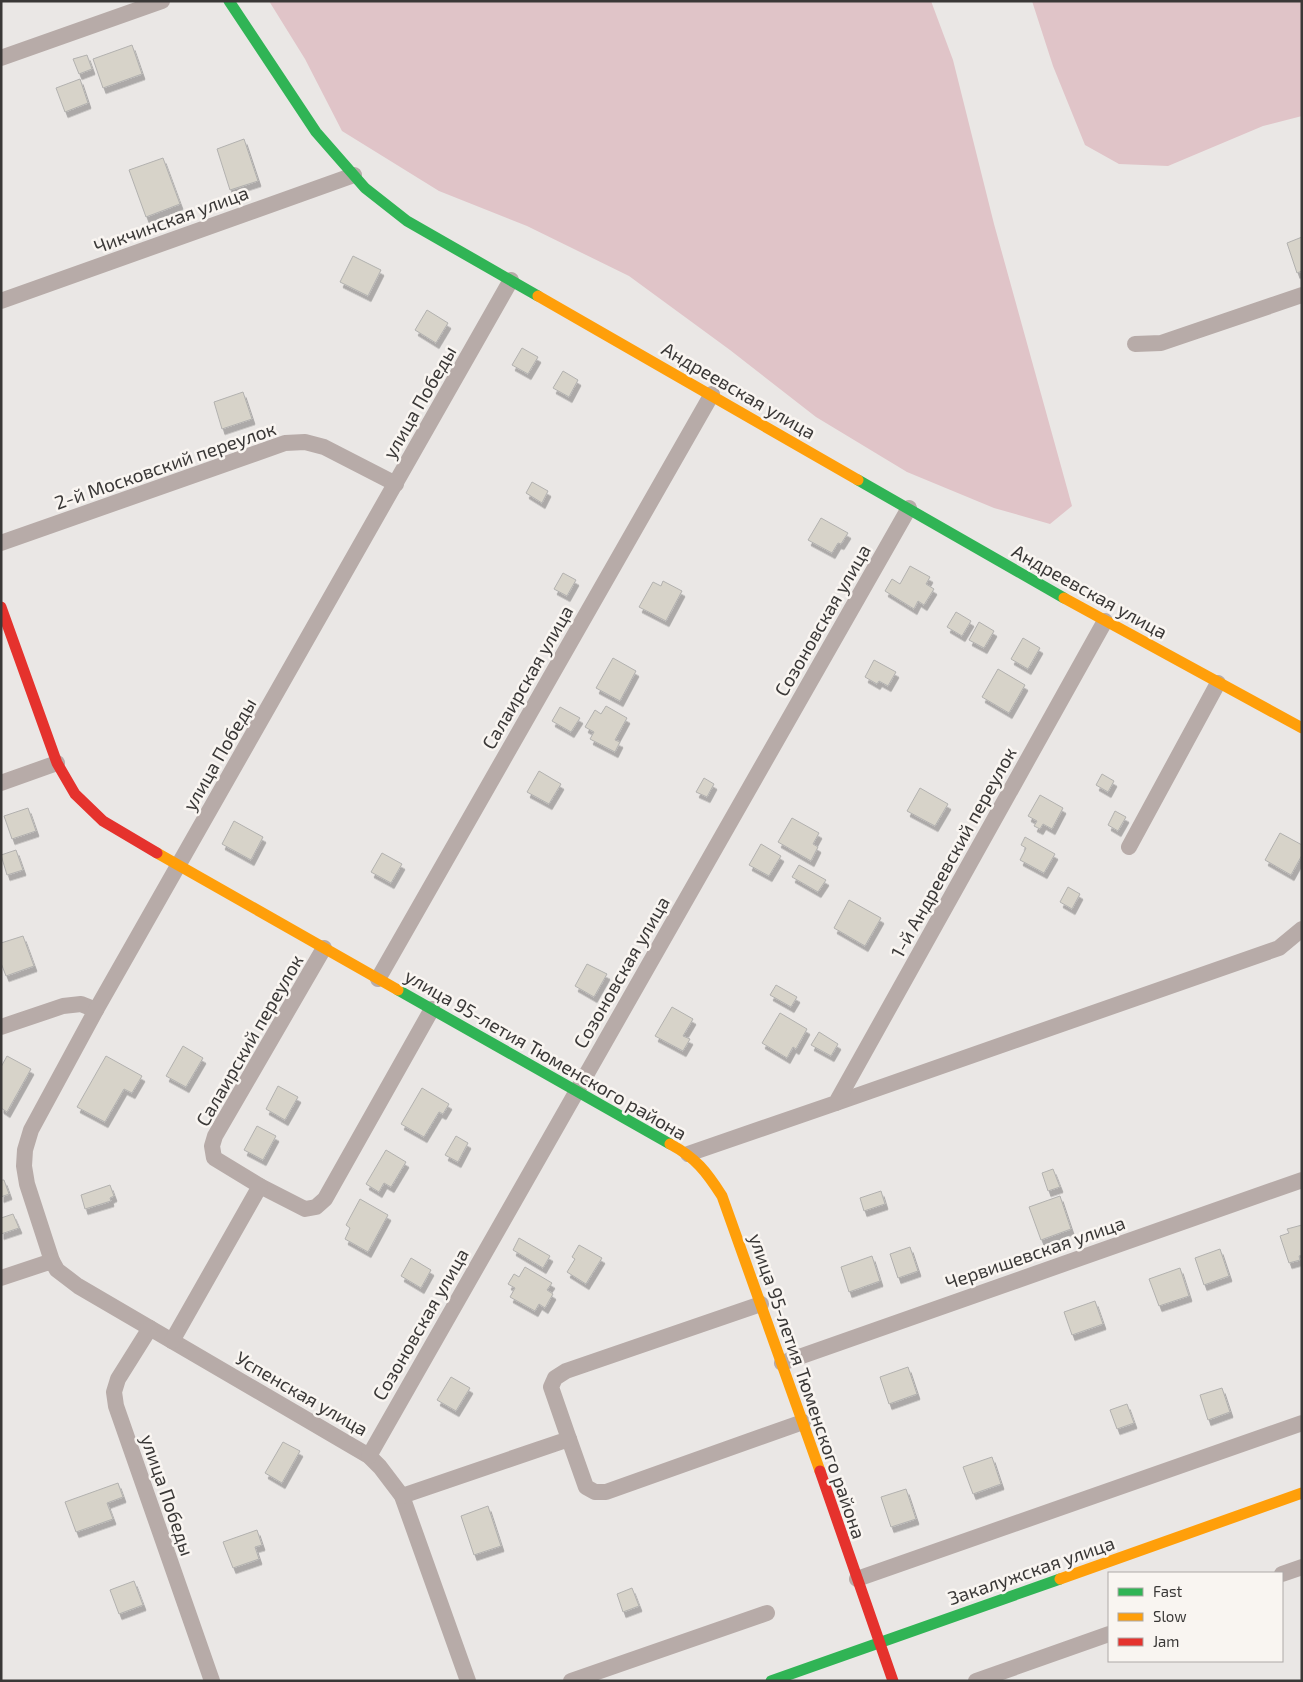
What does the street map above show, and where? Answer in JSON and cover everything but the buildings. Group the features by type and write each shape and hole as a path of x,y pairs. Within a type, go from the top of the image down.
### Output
{"street":[{"path":"1,58 162,1"},
{"name":"Андреевская улица","path":"229,1 316,132 365,188 407,220 1105,621 1302,728"},
{"name":"Чикчинская улица","path":"1,301 354,175"},
{"name":"улица Победы","path":"52,1261 27,1184 24,1166 25,1150 31,1130 96,1010 512,280"},
{"path":"1135,344 1161,343 1302,295"},
{"name":"Салаирская улица","path":"378,979 712,394"},
{"name":"2-й Московский переулок","path":"1,543 285,443 305,442 324,446 396,484"},
{"name":"Созоновская улица","path":"369,1456 909,508"},
{"name":"улица 95-летия Тюменского района","path":"1,606 57,763 75,794 103,820 178,866 688,1154 708,1175 722,1196 893,1681"},
{"name":"1-й Андреевский переулок","path":"836,1102 1105,621"},
{"path":"1129,847 1218,683"},
{"path":"1,783 57,763"},
{"path":"688,1154 1278,948 1302,929"},
{"name":"Салаирский переулок","path":"324,948 215,1136 212,1146 214,1158 260,1186 305,1209 316,1207 325,1199 432,1009"},
{"path":"1,1027 64,1006 80,1004 96,1010"},
{"name":"Червишевская улица","path":"782,1363 1302,1180"},
{"path":"172,1340 260,1186"},
{"path":"1,1278 52,1261"},
{"name":"Успенская улица","path":"52,1261 57,1270 67,1279 369,1456 380,1467 402,1496 468,1681"},
{"path":"761,1304 566,1371 554,1378 551,1388 568,1439 586,1486 595,1492 606,1492 803,1422"},
{"name":"улица Победы","path":"150,1328 118,1379 114,1392 116,1406 212,1681"},
{"path":"857,1580 1302,1423"},
{"path":"402,1496 568,1439"},
{"name":"Закалужская улица","path":"771,1681 1302,1493"},
{"path":"1283,1574 1302,1567"},
{"path":"572,1681 767,1613"},
{"path":"976,1681 1108,1634"}],"shaded area":[{"path":"269,1 931,1 953,60 994,224 1072,506 1050,524 994,508 907,472 816,417 730,350 629,276 527,226 439,191 342,131 305,59"},
{"path":"1032,1 1302,1 1302,116 1263,126 1168,166 1119,164 1085,145 1053,66"}],"traffic: fast":[{"path":"229,1 316,132 365,188 407,221 538,296"},
{"path":"858,480 1064,598"},
{"path":"398,990 670,1144"},
{"path":"771,1681 1060,1579"}],"traffic: slow":[{"path":"538,296 858,480"},
{"path":"1064,598 1302,728"},
{"path":"157,853 398,990"},
{"path":"670,1144 694,1160 711,1179 722,1196 820,1471"},
{"path":"1060,1579 1302,1493"}],"traffic: jam":[{"path":"1,607 57,763 75,794 103,821 157,853"},
{"path":"820,1471 893,1681"}]}
